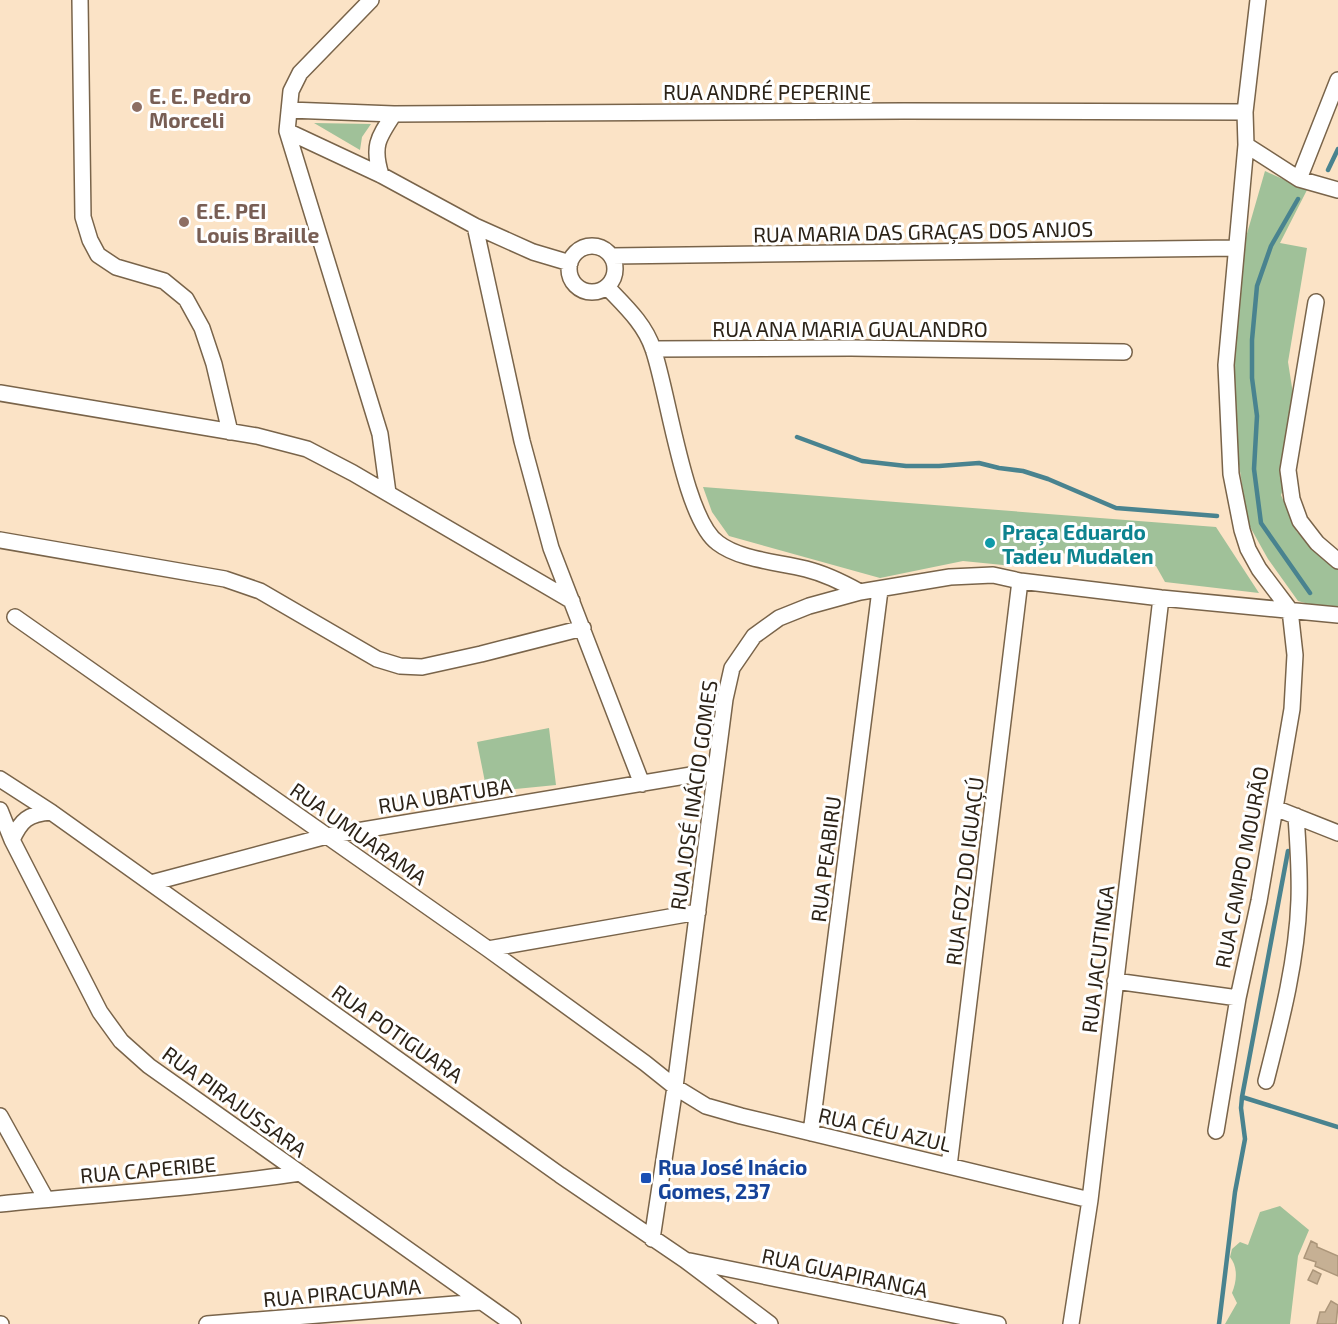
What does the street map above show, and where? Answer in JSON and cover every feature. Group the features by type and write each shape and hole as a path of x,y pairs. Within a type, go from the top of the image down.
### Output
{"street":[{"path":"80,0 83,217 90,240 98,255 116,267 164,281 186,299 202,328 214,364 230,432"},
{"path":"371,0 300,73 291,91 287,131 380,434 388,493"},
{"path":"1258,0 1245,112 1246,145 1226,365 1228,435 1231,474 1248,549 1259,569 1290,610"},
{"path":"1299,179 1337,84"},
{"name":"RUA ANDRÉ PEPERINE","path":"289,110 394,114 892,111 1245,112"},
{"path":"381,175 376,150 379,136 394,114"},
{"path":"287,131 381,175 475,226 533,252 570,263"},
{"path":"1246,145 1299,179 1338,190"},
{"path":"475,226 522,441 551,548 642,784"},
{"path":"592,245 600,247 612,256 616,269 615,276 607,287 594,292 580,289 570,277 570,263 578,250 592,245"},
{"name":"RUA MARIA DAS GRAÇAS DOS ANJOS","path":"612,256 1236,248"},
{"path":"607,287 636,317 646,332 653,349 691,495 704,526 717,543 750,556 835,577 860,592"},
{"path":"1316,302 1288,470 1292,499 1300,521 1317,543 1338,561"},
{"name":"RUA ANA MARIA GUALANDRO","path":"653,349 851,348 1124,352"},
{"path":"0,393 257,436 307,449 353,472 572,601"},
{"path":"0,540 225,579 260,591 377,659 400,666 422,667 583,628"},
{"name":"RUA JOSÉ INÁCIO GOMES","path":"652,1239 675,1087 725,699 732,668 754,636 779,618 809,606 860,592 950,577 993,575 1161,598 1338,615"},
{"name":"RUA FOZ DO IGUAÇÚ","path":"949,1166 1020,580"},
{"name":"RUA PEABIRU","path":"812,1133 880,590"},
{"name":"RUA JACUTINGA","path":"1071,1324 1090,1200 1161,598"},
{"name":"RUA CAMPO MOURÃO","path":"1216,1131 1238,998 1259,901 1292,709 1295,656 1290,610"},
{"name":"RUA UMUARAMA","path":"15,617 488,949 675,1087"},
{"name":"RUA UBATUBA","path":"151,883 327,836 715,771"},
{"name":"RUA POTIGUARA","path":"0,779 51,812 652,1239 685,1260 770,1324"},
{"path":"1275,808 1338,833"},
{"name":"RUA PIRAJUSSARA","path":"0,810 12,840 77,969 100,1012 121,1041 149,1066 513,1324"},
{"path":"12,840 23,822 31,815 51,812"},
{"path":"1266,1081 1281,1020 1293,954 1299,900 1296,816"},
{"path":"488,949 698,912"},
{"path":"1115,981 1238,998"},
{"name":"RUA CÉU AZUL","path":"675,1087 706,1106 1090,1200"},
{"path":"0,1116 46,1199"},
{"name":"RUA CAPERIBE","path":"0,1204 229,1183 300,1173"},
{"name":"RUA GUAPIRANGA","path":"685,1260 998,1324"},
{"name":"RUA PIRACUAMA","path":"207,1324 480,1302"}],"green space":[{"path":"314,123 371,124 362,137 360,150"},
{"path":"1265,171 1307,190 1280,243 1307,248 1288,362 1294,400 1285,485 1281,495 1297,532 1338,567 1338,608 1320,607 1298,601 1268,559 1249,525 1243,491 1234,431 1235,332 1246,237"},
{"name":"Praça Eduardo Tadeu Mudalen","path":"703,487 1216,527 1259,593 1165,582 1156,566 1032,549 1013,566 963,561 880,578 729,536 712,512"},
{"path":"549,728 556,785 487,792 477,742"},
{"path":"1280,1206 1309,1230 1298,1256 1290,1324 1225,1324 1237,1303 1232,1293 1236,1274 1230,1257 1232,1249 1240,1242 1248,1245 1260,1212"}],"building":[{"path":"1311,1241 1317,1244 1317,1247 1338,1256 1338,1276 1315,1266 1316,1262 1304,1258"},
{"path":"1313,1270 1321,1274 1317,1284 1308,1280"},
{"path":"1331,1301 1338,1305 1336,1324 1317,1324 1320,1312 1325,1312"}],"waterway":[{"path":"1328,170 1338,149"},
{"path":"1298,199 1271,246 1257,286 1252,340 1252,378 1257,416 1254,469 1261,523 1310,593"},
{"path":"797,437 862,461 906,466 979,463 1023,471 1048,479 1116,508 1217,516"},
{"path":"1219,1324 1235,1192 1245,1139 1242,1097 1288,851"},
{"path":"1242,1097 1338,1127"}],"place":[{"name":"E. E. Pedro Morceli","path":"137,107"},
{"name":"E.E. PEI Louis Braille","path":"184,222"},
{"name":"Praça Eduardo Tadeu Mudalen","path":"990,543"},
{"name":"Rua José Inácio Gomes, 237","path":"646,1178"}]}
